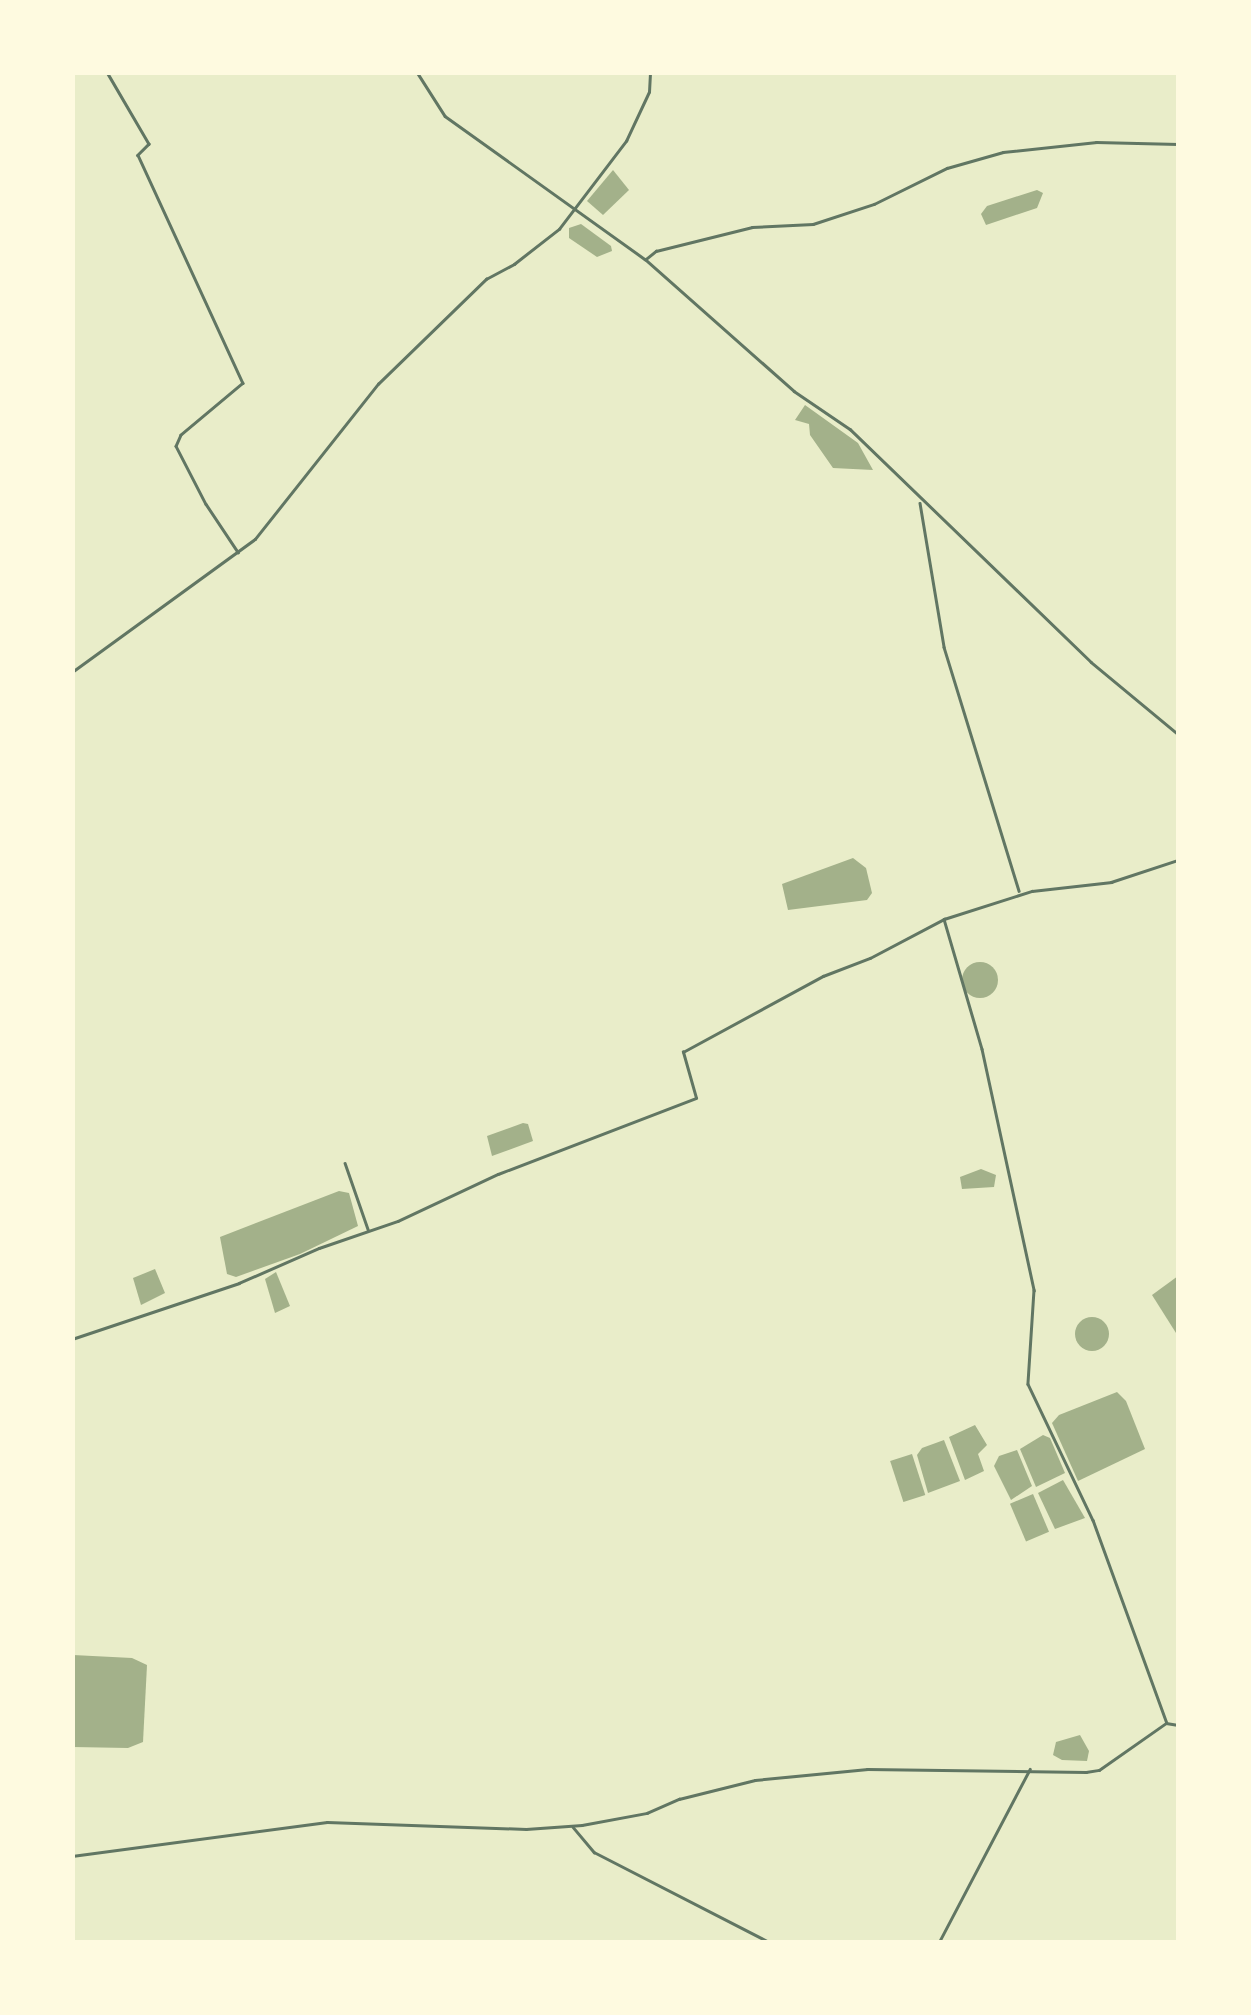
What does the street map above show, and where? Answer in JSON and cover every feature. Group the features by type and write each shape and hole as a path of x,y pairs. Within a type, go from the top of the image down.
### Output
{"street":[{"path":"107,72 149,144 138,155 244,382 181,435 176,446 206,504 238,552"},
{"path":"417,72 445,116 543,182 645,260 794,390 868,445 920,501 1091,662 1178,734"},
{"path":"72,672 238,552 287,504 367,398 418,343 486,279 514,264 576,210 626,142 649,92 650,72"},
{"path":"645,260 656,251 752,227 813,224 874,204 947,168 1003,152 1096,142 1178,144"},
{"path":"920,501 944,647 1020,894"},
{"path":"72,1339 239,1283 398,1221 498,1174 696,1098 683,1052 823,976 870,958 944,919 1020,894 1111,882 1178,860"},
{"path":"944,919 982,1049 1034,1290 1028,1384 1093,1520 1166,1723"},
{"path":"346,1163 368,1230"},
{"path":"72,1856 326,1822 526,1829 572,1826 647,1812 679,1799 755,1780 867,1769 1099,1770 1166,1723 1178,1724"},
{"path":"939,1942 1031,1768"},
{"path":"572,1826 594,1852 770,1942"}],"shaded area":[{"path":"613,170 629,190 603,215 587,201"},
{"path":"1037,190 1043,193 1037,208 986,225 981,214 987,206"},
{"path":"581,224 611,246 612,251 597,257 569,238 569,228"},
{"path":"805,405 858,443 873,470 833,468 810,435 809,424 795,420"},
{"path":"853,858 866,868 872,893 867,900 788,910 782,884"},
{"path":"980,962 993,967 998,980 993,993 980,998 967,993 962,980 967,967"},
{"path":"528,1124 533,1141 492,1156 487,1136"},
{"path":"981,1169 996,1175 994,1187 962,1189 960,1177"},
{"path":"339,1191 349,1193 358,1226 300,1254 236,1277 227,1274 220,1237"},
{"path":"155,1269 165,1293 141,1305 133,1278"},
{"path":"276,1272 290,1306 275,1313 265,1279"},
{"path":"1178,1276 1178,1332 1176,1333 1152,1295"},
{"path":"1092,1317 1104,1322 1109,1334 1104,1346 1092,1351 1080,1346 1075,1334 1080,1322"},
{"path":"1117,1392 1126,1401 1145,1449 1078,1481 1052,1423 1059,1415"},
{"path":"975,1425 987,1445 978,1454 984,1471 965,1480 949,1437"},
{"path":"1043,1435 1050,1438 1065,1473 1036,1487 1020,1449"},
{"path":"944,1440 960,1481 928,1493 917,1455 922,1448"},
{"path":"1017,1450 1032,1486 1011,1500 994,1466 999,1456"},
{"path":"912,1454 925,1495 903,1502 890,1461"},
{"path":"1063,1480 1085,1518 1055,1529 1038,1493"},
{"path":"1033,1494 1049,1532 1026,1542 1010,1504"},
{"path":"73,1655 132,1658 147,1665 143,1742 128,1748 73,1747"},
{"path":"1080,1735 1089,1751 1087,1761 1062,1760 1053,1755 1056,1742"}]}
